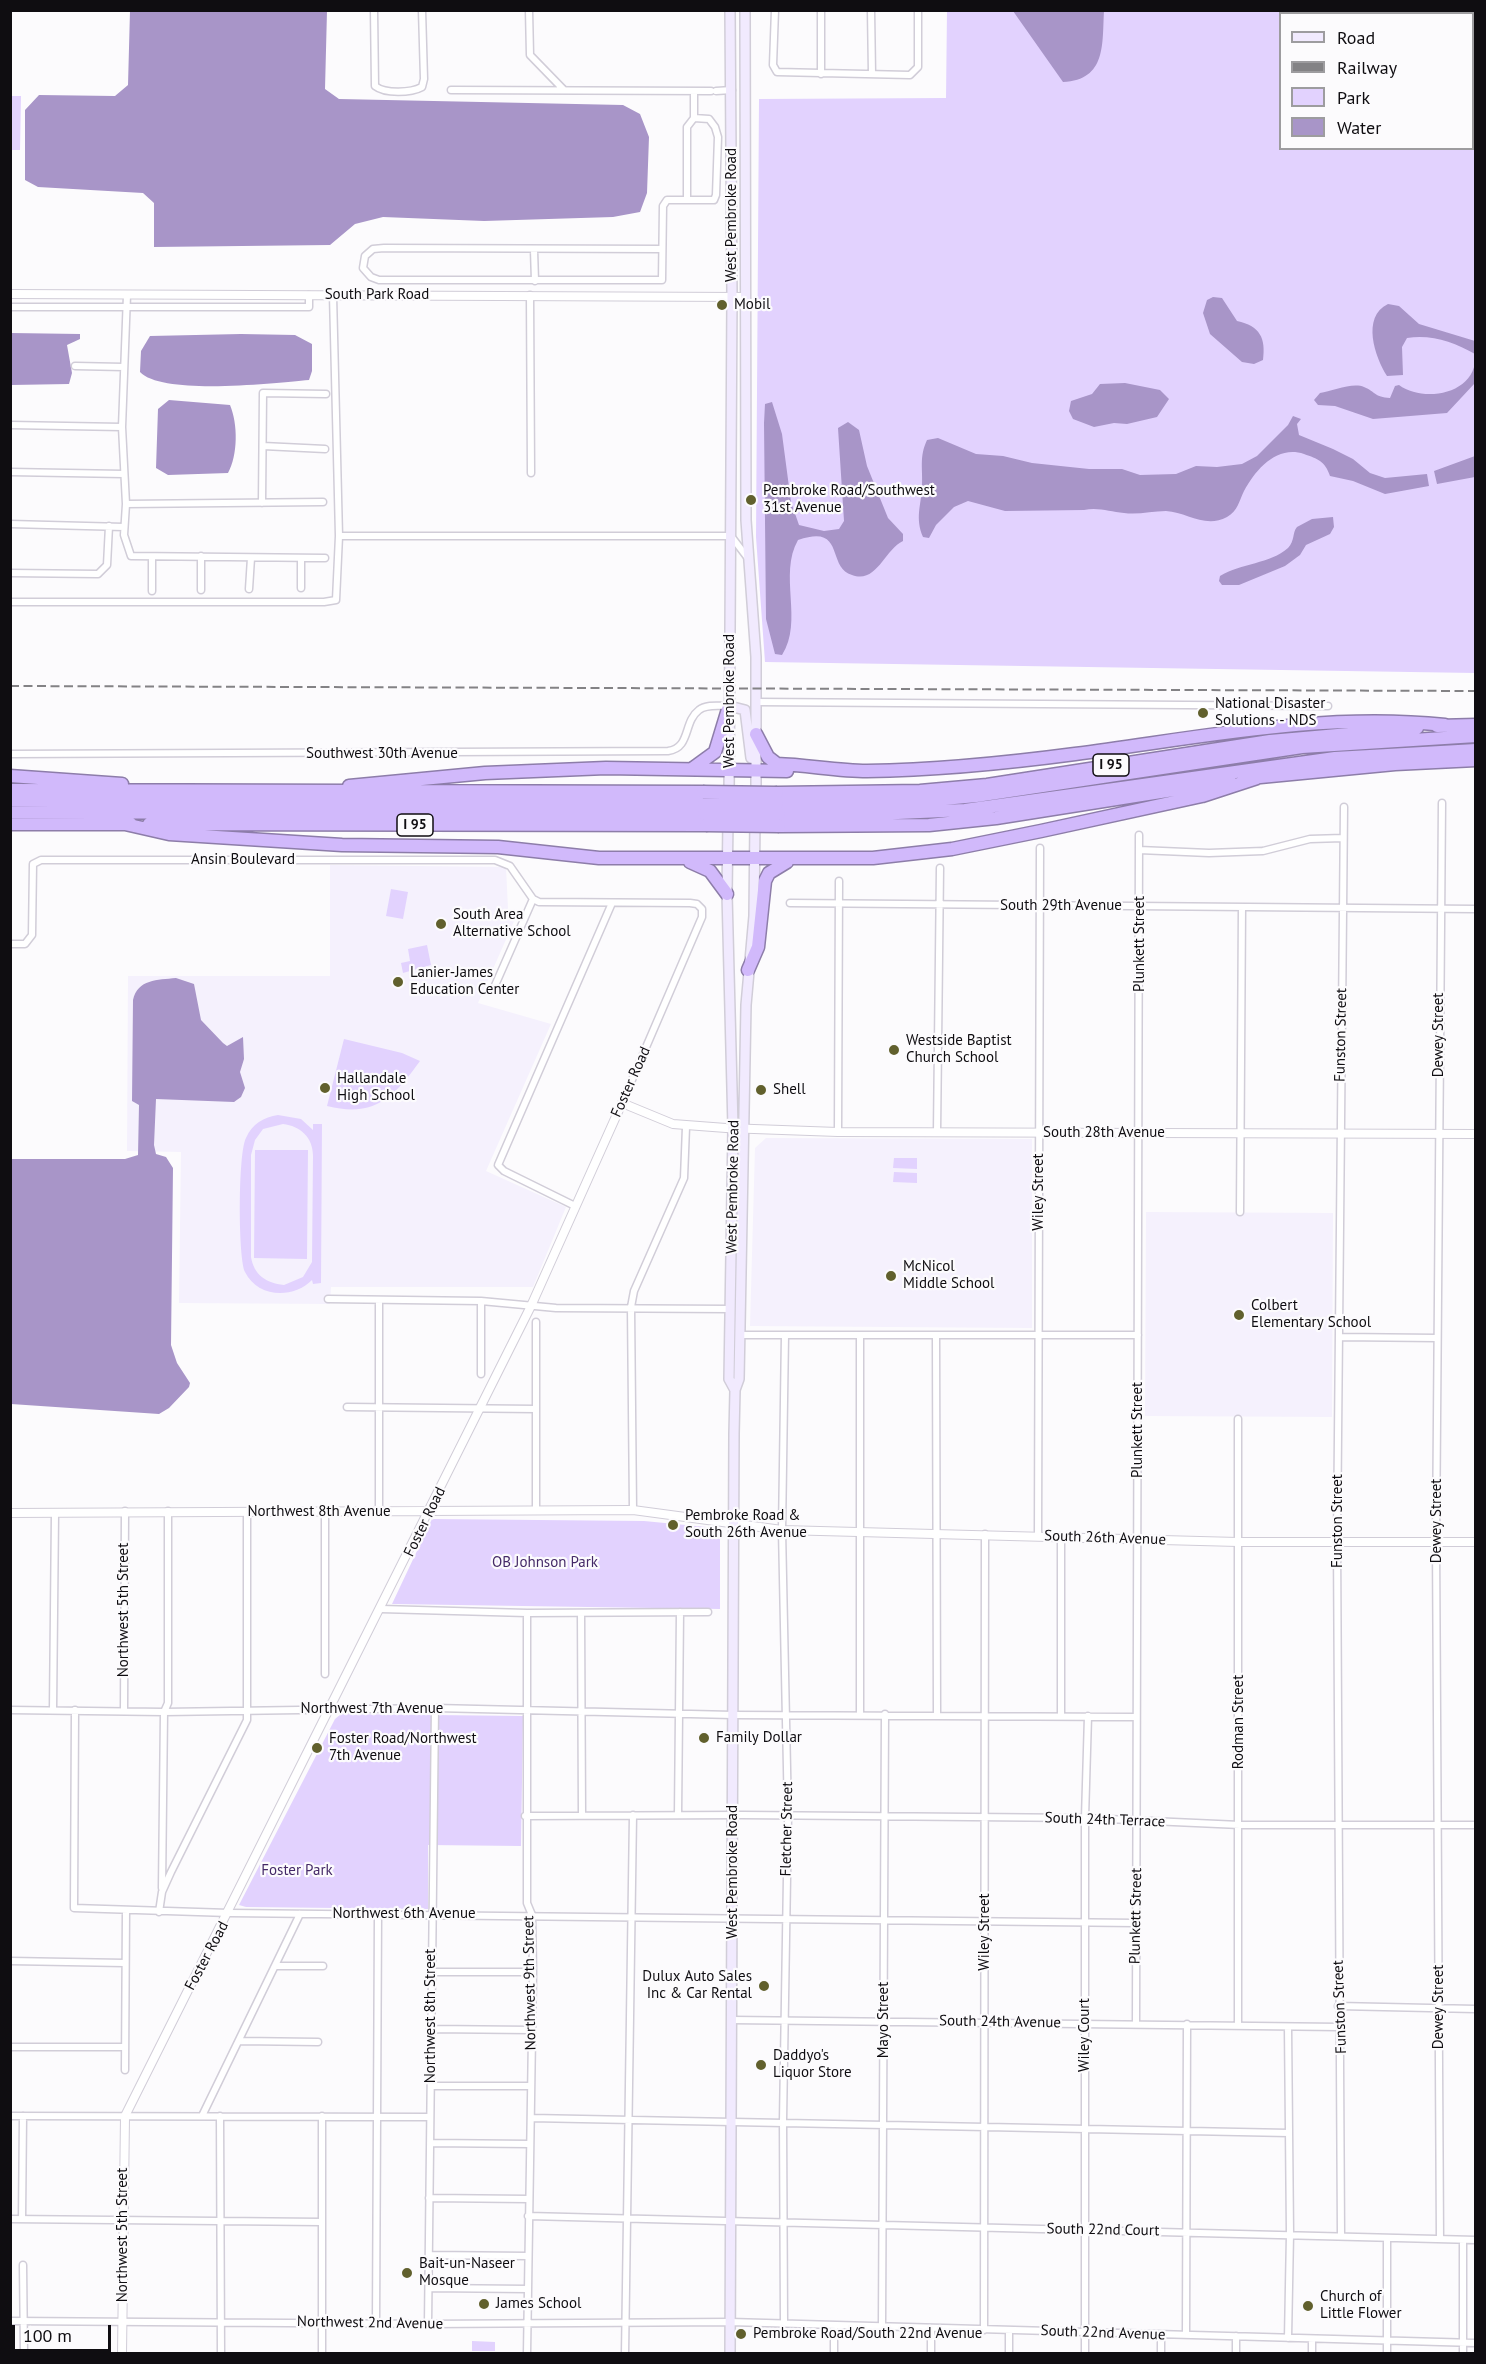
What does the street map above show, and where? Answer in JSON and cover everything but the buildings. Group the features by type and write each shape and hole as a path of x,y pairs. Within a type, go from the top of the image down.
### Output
{"highway":[{"path":"693,768 715,752 729,706"},
{"path":"309,791 367,783 485,773 693,768 756,771 822,769 867,771 956,766 1074,754 1228,731 1344,721 1394,720 1445,725"},
{"name":"I 95","path":"10,790 309,791 704,809 778,809 987,784 1270,741 1445,725 1476,725"},
{"path":"756,734 768,757 777,764 808,765 822,769"},
{"path":"778,809 976,796 1302,747 1476,736"},
{"path":"778,809 875,814 965,810 1324,760 1476,750"},
{"name":"I 95","path":"10,824 125,824 778,809 929,825 996,818 1257,778 1395,764 1476,760"},
{"path":"10,776 102,781 152,789"},
{"path":"125,824 169,834 342,844 498,847 599,858 791,860 873,858 952,849 1202,796 1257,778"},
{"path":"10,800 704,809"},
{"path":"10,812 704,809"},
{"path":"687,860 710,871 727,894"},
{"path":"748,970 758,947 765,880 778,866 791,860"}],"main road":[{"name":"West Pembroke Road","path":"730,10 732,297 730,769 727,894 738,1129 740,1335 739,1379 735,1390 730,2354"},
{"name":"West Pembroke Road","path":"735,1390 729,1379 731,1309 738,1129 748,970 754,916 756,771 756,657 747,558 744,297 745,25 743,10"},
{"path":"732,90 741,101 745,120"},
{"path":"729,706 745,710 748,718 751,761 756,771"}],"street":[{"path":"374,10 375,86 381,91 416,91 422,87 424,79 422,10"},
{"path":"529,10 530,55 564,90"},
{"path":"775,10 775,69 780,73 910,75 918,67 918,10"},
{"path":"821,10 821,74"},
{"path":"871,10 872,74"},
{"path":"451,90 732,90"},
{"path":"687,200 687,127 694,117 694,91"},
{"path":"662,249 373,249 365,256 363,268 371,277 379,280 662,280 663,206 667,200 714,200 717,189 717,132 709,119 694,117"},
{"path":"534,250 535,281"},
{"name":"South Park Road","path":"10,294 744,297"},
{"path":"127,295 122,427 126,504 124,527 127,551 131,556 152,557 325,558"},
{"path":"10,307 309,307 309,295"},
{"path":"10,602 330,602 336,600 339,536 333,295"},
{"path":"530,295 531,473"},
{"path":"75,366 124,367"},
{"path":"262,503 263,393 326,394"},
{"path":"10,425 122,427"},
{"path":"263,447 325,448"},
{"path":"10,472 124,474"},
{"path":"126,504 323,502"},
{"path":"10,524 124,527"},
{"path":"10,573 98,574 107,565 109,526"},
{"path":"339,536 731,536 747,558"},
{"path":"201,556 201,590"},
{"path":"152,557 152,591"},
{"path":"249,589 250,558"},
{"path":"300,588 301,558"},
{"path":"756,702 1328,705"},
{"name":"Southwest 30th Avenue","path":"10,754 668,751 677,750 683,744 692,718 699,710 707,706 729,706"},
{"name":"Dewey Street","path":"1440,2239 1436,1541 1442,803"},
{"name":"Funston Street","path":"1341,2235 1337,1541 1339,1134 1344,807"},
{"name":"Plunkett Street","path":"1136,2024 1139,835"},
{"path":"1139,850 1209,853 1263,851 1310,839 1343,838"},
{"name":"Wiley Street","path":"1038,1535 1040,848"},
{"name":"Ansin Boulevard","path":"10,944 25,944 32,935 33,864 41,860 495,860 510,866 533,899"},
{"path":"937,1132 940,868"},
{"path":"838,1132 839,881"},
{"path":"493,990 533,899 539,902 612,903 498,1165 504,1172 575,1206"},
{"name":"Foster Road","path":"125,2116 431,1511 531,1306 702,917 702,909 697,904 612,903"},
{"name":"South 29th Avenue","path":"790,903 1342,906 1440,910 1476,909"},
{"path":"1240,1212 1242,907"},
{"name":"South 28th Avenue","path":"622,1103 686,1127 738,1129 838,1132 1476,1134"},
{"path":"633,1510 631,1306 634,1291 684,1178 686,1127"},
{"path":"328,1299 481,1301 531,1306 731,1309"},
{"path":"379,1300 379,1511"},
{"path":"481,1301 481,1374"},
{"path":"536,1322 536,1510"},
{"path":"740,1335 1138,1335"},
{"name":"Fletcher Street","path":"784,2323 783,2121 788,1816 782,1530 785,1335"},
{"path":"860,1336 860,1714"},
{"path":"936,1336 937,1715"},
{"path":"1339,1337 1437,1338"},
{"path":"347,1407 536,1409"},
{"name":"Rodman Street","path":"1238,1419 1240,1825 1238,2025"},
{"name":"Northwest 8th Avenue","path":"10,1513 125,1510 325,1512 633,1510 734,1523"},
{"name":"Northwest 5th Street","path":"124,1710 125,1510"},
{"path":"159,1912 162,1892 164,1712 168,1703 168,1511"},
{"path":"162,1892 247,1720 247,1512"},
{"path":"325,1512 325,1674"},
{"path":"53,1710 55,1513"},
{"name":"South 26th Avenue","path":"734,1523 782,1530 1238,1542 1476,1542"},
{"name":"Wiley Street","path":"984,2330 985,1534"},
{"path":"1061,1536 1061,1716"},
{"path":"381,1609 527,1613 708,1612"},
{"path":"581,1612 582,1815"},
{"path":"678,1815 680,1612"},
{"name":"Northwest 9th Street","path":"527,1613 525,1816 527,1903 532,1915 527,2354"},
{"name":"Northwest 7th Avenue","path":"10,1710 164,1712 435,1708 733,1715 1136,1717"},
{"name":"Northwest 8th Street","path":"428,2324 435,1708"},
{"name":"Northwest 6th Avenue","path":"75,1710 74,1908 229,1913 785,1917 1136,1923"},
{"name":"Mayo Street","path":"882,2326 885,2123 885,1714"},
{"name":"Wiley Court","path":"1085,2354 1085,1818 1088,1716"},
{"path":"625,2354 633,1815"},
{"name":"South 24th Terrace","path":"525,1816 884,1816 1085,1818 1240,1825 1338,1823 1476,1825"},
{"path":"125,2070 126,1910"},
{"path":"202,2116 277,1966 300,1914"},
{"path":"376,2323 378,1914"},
{"path":"10,1961 125,1963"},
{"path":"277,1966 323,1966"},
{"path":"431,1972 532,1972"},
{"path":"1338,2006 1476,2009"},
{"name":"South 24th Avenue","path":"732,2019 1340,2027"},
{"path":"1186,2024 1186,2335"},
{"path":"1287,2338 1290,2234 1288,2027"},
{"path":"430,2029 532,2030"},
{"path":"240,2041 318,2042"},
{"path":"10,2047 125,2047"},
{"path":"431,2086 531,2086"},
{"path":"10,2116 430,2117"},
{"path":"22,2219 23,2116"},
{"name":"Northwest 5th Street","path":"122,2354 125,2116"},
{"path":"220,2116 221,2354"},
{"path":"322,2116 322,2354"},
{"path":"531,2118 885,2123 1289,2133"},
{"path":"430,2143 530,2144"},
{"path":"429,2198 529,2199"},
{"name":"South 22nd Court","path":"528,2216 1476,2240"},
{"path":"10,2219 322,2222"},
{"path":"1387,2238 1387,2354"},
{"path":"1462,2354 1463,2240"},
{"path":"430,2255 528,2256"},
{"path":"23,2265 24,2354"},
{"path":"429,2288 528,2289"},
{"name":"Northwest 2nd Avenue","path":"10,2321 428,2324 730,2322"},
{"name":"South 22nd Avenue","path":"730,2322 1085,2334 1476,2343"},
{"path":"834,2325 834,2354"},
{"path":"931,2328 931,2354"},
{"path":"1009,2331 1009,2354"},
{"path":"1161,2335 1161,2354"},
{"path":"1236,2336 1236,2354"},
{"path":"1311,2354 1312,2339"}],"shaded area":[{"name":"Hallandale High School","path":"330,865 506,867 508,909 519,910 478,1003 551,1024 486,1171 566,1207 533,1287 331,1287 330,1304 179,1303 181,1152 127,1151 128,976 330,976"},
{"name":"McNicol Middle School","path":"766,1138 1032,1139 1032,1328 750,1326 755,1148"},
{"name":"Colbert Elementary School","path":"1146,1212 1333,1213 1332,1417 1145,1416"}],"green space":[{"path":"947,11 1475,11 1475,673 765,662 756,537 759,99 946,98"},
{"path":"11,96 21,96 20,150 11,150"},
{"path":"391,889 408,892 403,919 386,916"},
{"path":"427,945 431,965 403,973 401,963 410,961 408,949"},
{"path":"344,1039 402,1053 420,1061 401,1085 382,1102 358,1109 327,1106"},
{"path":"273,1116 301,1119 313,1130 313,1124 322,1124 321,1283 313,1284 312,1280 286,1293 267,1291 251,1281 245,1272 241,1247 240,1183 243,1147 252,1129 263,1119","holes":["283,1124 300,1130 311,1143 313,1156 312,1262 303,1277 284,1285 262,1277 255,1269 251,1257 251,1155 255,1140 263,1129"]},
{"path":"255,1150 308,1150 307,1259 254,1258"},
{"path":"894,1158 917,1158 917,1169 893,1168"},
{"path":"894,1172 917,1173 917,1183 893,1182"},
{"name":"OB Johnson Park","path":"432,1519 644,1521 717,1528 720,1538 720,1609 392,1604"},
{"name":"Foster Park","path":"341,1714 523,1716 521,1846 428,1845 428,1909 246,1907 239,1905 335,1719"},
{"path":"472,2341 495,2342 495,2351 472,2351"}],"water":[{"path":"130,11 327,11 325,89 339,99 623,105 640,114 649,137 647,193 640,212 613,217 484,221 383,217 355,224 330,245 154,247 154,203 143,193 38,187 25,180 25,110 39,95 115,96 128,85"},
{"path":"1013,11 1104,11 1102,47 1095,67 1088,75 1077,80 1063,82"},
{"path":"1213,297 1222,298 1237,321 1251,326 1260,334 1264,352 1263,360 1254,364 1242,362 1210,334 1203,313 1207,300"},
{"path":"1388,304 1399,306 1419,324 1475,341 1475,354 1442,340 1425,337 1407,338 1402,347 1403,375 1387,376 1378,359 1373,327 1380,310"},
{"path":"11,333 80,334 80,339 67,345 72,373 69,384 11,385"},
{"path":"295,335 312,344 312,371 309,380 194,386 171,384 152,379 140,372 141,351 150,336"},
{"path":"1475,354 1475,383 1447,413 1373,419 1335,406 1318,405 1314,400 1320,393 1354,386 1364,387 1378,395 1390,398 1395,386 1399,385 1422,394 1448,391 1460,386 1468,378 1474,367"},
{"path":"1125,383 1160,390 1169,399 1157,417 1127,424 1114,423 1094,427 1073,419 1069,411 1071,401 1092,394 1100,384"},
{"path":"169,400 230,405 236,439 234,457 228,473 168,475 156,468 158,409"},
{"path":"772,402 782,434 791,502 799,525 824,531 839,529 844,521 838,428 848,422 859,430 867,466 888,518 903,534 903,541 896,545 874,571 861,576 844,571 829,541 823,537 813,536 798,540 792,554 790,568 791,628 782,655 775,654 766,619 764,423 765,404"},
{"path":"1293,416 1301,419 1297,424 1299,435 1353,459 1370,473 1385,478 1427,474 1429,486 1385,494 1353,481 1330,476 1320,461 1294,452 1276,456 1261,467 1244,491 1234,512 1219,520 1204,521 1166,511 1134,514 1095,509 1005,511 968,501 954,507 936,525 929,538 923,537 919,518 922,458 927,440 938,438 976,454 1003,456 1032,463 1089,469 1122,469 1140,475 1176,474 1196,466 1217,467 1242,464 1257,456 1288,425"},
{"path":"1475,456 1475,477 1437,484 1434,471"},
{"path":"1333,517 1334,527 1330,534 1306,545 1300,555 1285,566 1239,585 1222,585 1219,581 1220,576 1228,572 1281,553 1290,545 1297,527 1312,519"},
{"path":"176,978 194,984 201,1020 223,1043 227,1046 243,1037 244,1059 240,1072 245,1088 241,1097 234,1102 156,1099 154,1145 156,1154 166,1157 173,1168 171,1345 177,1363 190,1383 189,1387 169,1408 159,1414 11,1404 11,1159 125,1159 138,1155 139,1105 132,1101 133,1000 139,988 144,984 155,980"}],"railway":[{"path":"10,686 1476,691"}],"place":[{"name":"Mobil","path":"722,305"},
{"name":"Pembroke Road/Southwest 31st Avenue","path":"751,500"},
{"name":"National Disaster Solutions - NDS","path":"1203,713"},
{"name":"South Area Alternative School","path":"441,924"},
{"name":"Lanier-James Education Center","path":"398,982"},
{"name":"Westside Baptist Church School","path":"894,1050"},
{"name":"Hallandale High School","path":"325,1088"},
{"name":"Shell","path":"761,1090"},
{"name":"McNicol Middle School","path":"891,1276"},
{"name":"Colbert Elementary School","path":"1239,1315"},
{"name":"Pembroke Road & South 26th Avenue","path":"673,1525"},
{"name":"Family Dollar","path":"704,1738"},
{"name":"Foster Road/Northwest 7th Avenue","path":"317,1748"},
{"name":"Dulux Auto Sales Inc & Car Rental","path":"764,1986"},
{"name":"Daddyo's Liquor Store","path":"761,2065"},
{"name":"Bait-un-Naseer Mosque","path":"407,2273"},
{"name":"James School","path":"484,2304"},
{"name":"Church of Little Flower","path":"1308,2306"},
{"name":"Pembroke Road/South 22nd Avenue","path":"741,2334"}]}
